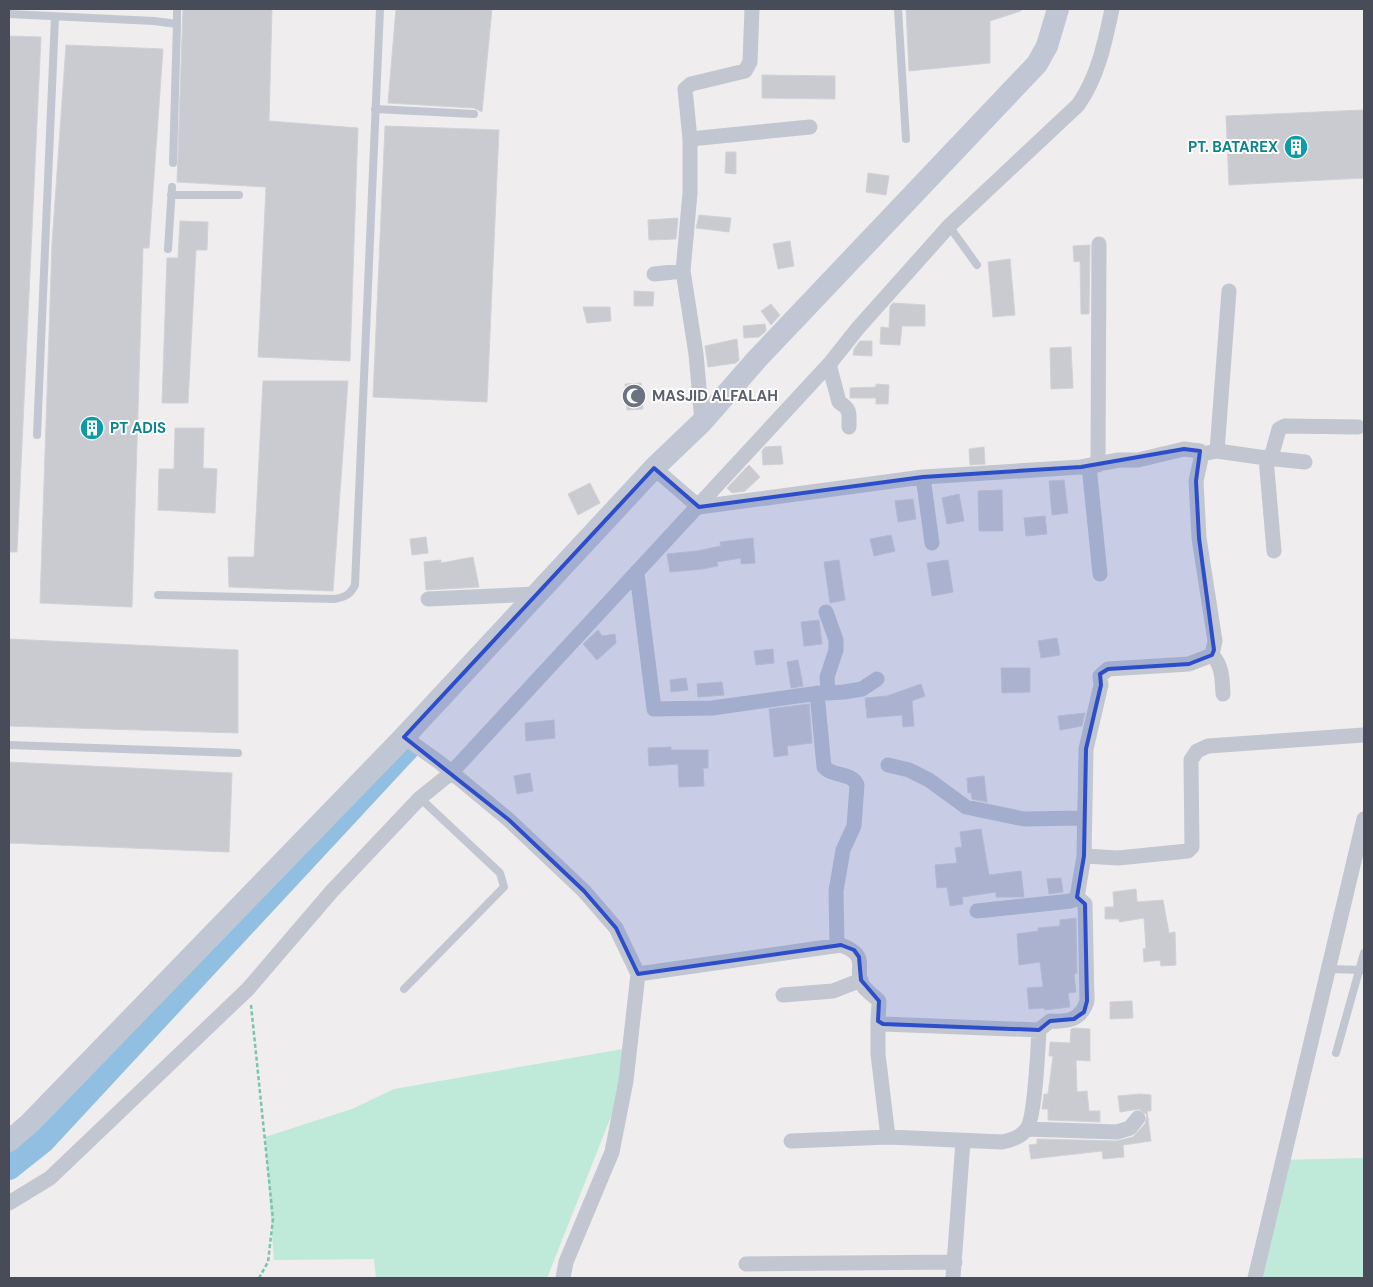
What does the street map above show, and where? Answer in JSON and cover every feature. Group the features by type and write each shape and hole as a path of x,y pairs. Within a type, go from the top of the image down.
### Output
{"street":[{"path":"702,422 696,354 683,271 690,203 690,138 686,86 745,71 750,62 752,9"},
{"path":"9,1141 37,1116 405,739 537,594 658,471 758,359 1037,64 1047,46 1058,9"},
{"path":"9,1203 50,1178 248,989 332,891 420,798 451,773 699,507 831,362 858,328 949,226 1078,105 1090,89 1106,42 1112,9"},
{"path":"690,138 810,127"},
{"path":"1099,244 1093,466 1100,574"},
{"path":"654,274 683,271"},
{"path":"1212,655 1215,641 1199,538 1196,481 1210,453 1230,291"},
{"path":"831,362 830,368 838,401 846,406 849,411 849,427"},
{"path":"1266,458 1272,454 1279,429 1285,426 1358,427"},
{"path":"699,507 923,477 1093,466 1119,460 1138,460 1184,449 1305,462"},
{"path":"1266,458 1274,551"},
{"path":"658,471 699,507"},
{"path":"923,477 932,543"},
{"path":"637,574 654,709 712,708 862,689 877,679"},
{"path":"428,599 537,594"},
{"path":"826,612 832,625 836,650 823,693 824,767 838,775 850,777 857,785 854,826 843,850 836,891 837,945"},
{"path":"1212,655 1217,660 1220,669 1223,694"},
{"path":"977,911 1064,902 1071,901 1077,897 1084,856 1083,818 1086,749 1101,685 1100,676 1103,672 1108,669 1189,664 1212,655"},
{"path":"1084,856 1118,858 1188,851 1192,847 1191,760 1197,751 1208,746 1364,735"},
{"path":"405,739 439,762 509,820 584,891 616,928 645,973 612,1152 566,1262 563,1278"},
{"path":"888,765 909,770 929,780 966,807 1024,819 1083,818"},
{"path":"1255,1278 1364,819"},
{"path":"878,1021 883,1024 1039,1030 1050,1021 1064,1022 1074,1019 1084,1012 1087,1001 1084,904 1077,897"},
{"path":"645,973 837,945 854,950 859,957 861,980 864,987 878,1001 878,1054 888,1137"},
{"path":"782,996 833,991 861,980"},
{"path":"791,1141 888,1137 1002,1142 1015,1139 1027,1129 1036,1086 1039,1030"},
{"path":"1027,1129 1094,1133 1117,1132 1130,1128 1138,1118"},
{"path":"953,1278 963,1141"},
{"path":"746,1264 787,1271 954,1262"}],"lane":[{"path":"173,163 178,9"},
{"path":"158,595 335,599 344,598 352,592 355,585 380,9"},
{"path":"898,9 906,139"},
{"path":"9,14 154,21 177,24"},
{"path":"37,435 56,17"},
{"path":"375,109 474,114"},
{"path":"168,249 172,191 239,195"},
{"path":"949,226 977,265"},
{"path":"9,745 238,753"},
{"path":"404,989 504,886 500,873 420,798"},
{"path":"1336,1053 1362,970 1364,953"},
{"path":"1328,969 1362,970"}],"path":[{"path":"248,989 273,1219 268,1262 259,1278"}],"highlighted area":[{"path":"1184,449 1200,451 1196,481 1199,538 1214,650 1212,655 1189,664 1108,669 1100,674 1101,685 1086,749 1084,856 1077,897 1085,904 1087,1001 1084,1012 1074,1019 1050,1021 1039,1030 883,1024 878,1021 879,1001 861,980 859,957 854,950 841,945 638,974 616,928 584,891 509,820 404,737 654,468 699,507 923,477 1081,467"}],"green space":[{"path":"629,1048 614,1109 547,1278 376,1278 374,1259 274,1260 265,1137 352,1109 394,1089"},
{"path":"1364,1158 1364,1278 1255,1278 1281,1160"}],"building":[{"path":"183,9 272,9 269,121 358,128 350,361 258,357 266,187 177,182"},
{"path":"396,9 492,9 482,112 474,108 388,103"},
{"path":"906,9 1021,9 1021,11 990,21 990,63 909,71"},
{"path":"9,36 41,37 17,552 9,552"},
{"name":"PT ADIS","path":"66,45 163,49 149,248 143,248 132,607 40,603 52,244"},
{"path":"762,75 835,76 835,99 762,98"},
{"name":"PT. BATAREX","path":"1364,110 1364,178 1229,185 1226,116"},
{"path":"385,126 499,130 487,402 373,397"},
{"path":"726,152 736,152 736,174 725,173"},
{"path":"868,173 889,176 886,195 866,192"},
{"path":"699,215 731,218 729,232 696,228"},
{"path":"678,218 676,239 649,240 648,220"},
{"path":"180,221 208,222 207,250 196,250 188,403 162,403 167,258 178,258"},
{"path":"790,241 794,266 778,269 773,244"},
{"path":"1090,245 1089,314 1081,314 1080,261 1074,262 1073,246"},
{"path":"1010,259 1015,315 993,317 988,262"},
{"path":"634,291 654,292 653,306 634,306"},
{"path":"893,303 925,305 925,326 902,326 900,345 880,344 881,327 889,328 890,306"},
{"path":"771,304 780,315 771,325 761,311"},
{"path":"583,307 610,307 611,321 587,323"},
{"path":"765,324 766,331 759,337 744,338 743,326"},
{"path":"737,339 739,360 736,363 708,367 705,346"},
{"path":"860,341 872,341 872,356 853,355 854,349"},
{"path":"1071,347 1073,388 1051,389 1050,348"},
{"path":"263,381 348,381 333,591 229,587 228,557 254,557"},
{"name":"MASJID ALFALAH","path":"641,383 643,409 627,410 625,384"},
{"path":"876,384 889,385 888,404 876,404 876,398 850,398 850,388 876,387"},
{"path":"175,428 204,428 203,468 217,469 215,513 158,510 159,469 174,469"},
{"path":"781,446 783,464 763,465 762,451 765,447"},
{"path":"984,447 985,464 970,465 969,449"},
{"path":"749,465 760,477 745,491 732,493 727,488"},
{"path":"1064,480 1068,513 1052,515 1049,481"},
{"path":"590,483 600,503 578,515 568,494"},
{"path":"1002,490 1003,531 979,531 978,491"},
{"path":"959,494 964,521 947,524 942,498"},
{"path":"913,499 916,519 898,522 895,501"},
{"path":"1045,516 1047,534 1026,536 1024,518"},
{"path":"891,535 895,551 874,556 870,539"},
{"path":"426,537 428,553 412,555 410,539"},
{"path":"753,538 755,563 741,564 741,558 717,562 718,566 670,572 667,554 697,551 721,546 720,542"},
{"path":"473,557 479,587 426,590 424,562 441,560 441,563"},
{"path":"839,560 845,600 830,603 824,562"},
{"path":"948,560 953,592 932,596 927,563"},
{"path":"819,620 822,644 804,646 801,622"},
{"path":"598,630 602,636 615,634 616,643 597,660 583,644"},
{"path":"1057,638 1060,655 1041,658 1038,641"},
{"path":"9,639 238,650 238,733 9,726"},
{"path":"773,649 774,663 756,665 754,651"},
{"path":"798,660 803,686 791,688 787,662"},
{"path":"1001,668 1030,668 1030,692 1002,693"},
{"path":"686,678 688,690 671,692 670,680"},
{"path":"722,682 724,695 698,697 697,684"},
{"path":"921,684 925,696 912,701 914,726 903,727 902,715 867,718 865,698 887,696"},
{"path":"809,704 812,743 787,746 788,755 774,757 769,709"},
{"path":"1085,713 1082,726 1060,730 1058,716"},
{"path":"554,720 555,738 526,741 525,723"},
{"path":"671,747 671,750 708,750 708,768 703,768 704,786 679,787 678,764 649,766 648,748"},
{"path":"9,762 232,773 229,852 9,843"},
{"path":"530,773 533,791 517,794 514,776"},
{"path":"984,776 987,802 972,799 971,792 968,793 967,778"},
{"path":"981,829 989,875 1021,871 1024,897 996,897 996,892 962,897 963,904 950,906 947,887 937,888 935,865 957,863 955,848 962,847 960,832"},
{"path":"1061,878 1063,892 1049,894 1047,879"},
{"path":"1136,889 1137,902 1163,900 1169,933 1175,932 1176,965 1161,966 1160,960 1144,962 1143,949 1146,948 1144,918 1119,922 1119,919 1105,919 1105,907 1114,907 1113,892"},
{"path":"1076,918 1077,973 1074,974 1076,992 1068,993 1070,1007 1045,1010 1044,1008 1029,1009 1027,988 1043,987 1040,962 1019,965 1017,934 1038,931 1038,928 1060,926 1060,920"},
{"path":"1132,1001 1133,1018 1110,1019 1110,1002"},
{"path":"1071,1029 1090,1029 1090,1061 1076,1060 1077,1092 1087,1091 1089,1111 1100,1111 1100,1122 1048,1120 1048,1109 1042,1109 1044,1094 1048,1094 1053,1056 1049,1056 1050,1042 1070,1043"},
{"path":"1151,1095 1151,1111 1147,1111 1151,1141 1123,1145 1124,1157 1103,1159 1102,1151 1031,1159 1029,1145 1037,1144 1037,1139 1117,1141 1133,1137 1145,1124 1147,1115 1139,1109 1120,1112 1118,1096"}],"waterway":[{"path":"9,1168 43,1141 409,747"}],"place":[{"name":"PT. BATAREX","path":"1296,147"},
{"name":"MASJID ALFALAH","path":"634,396"},
{"name":"PT ADIS","path":"92,428"}]}
